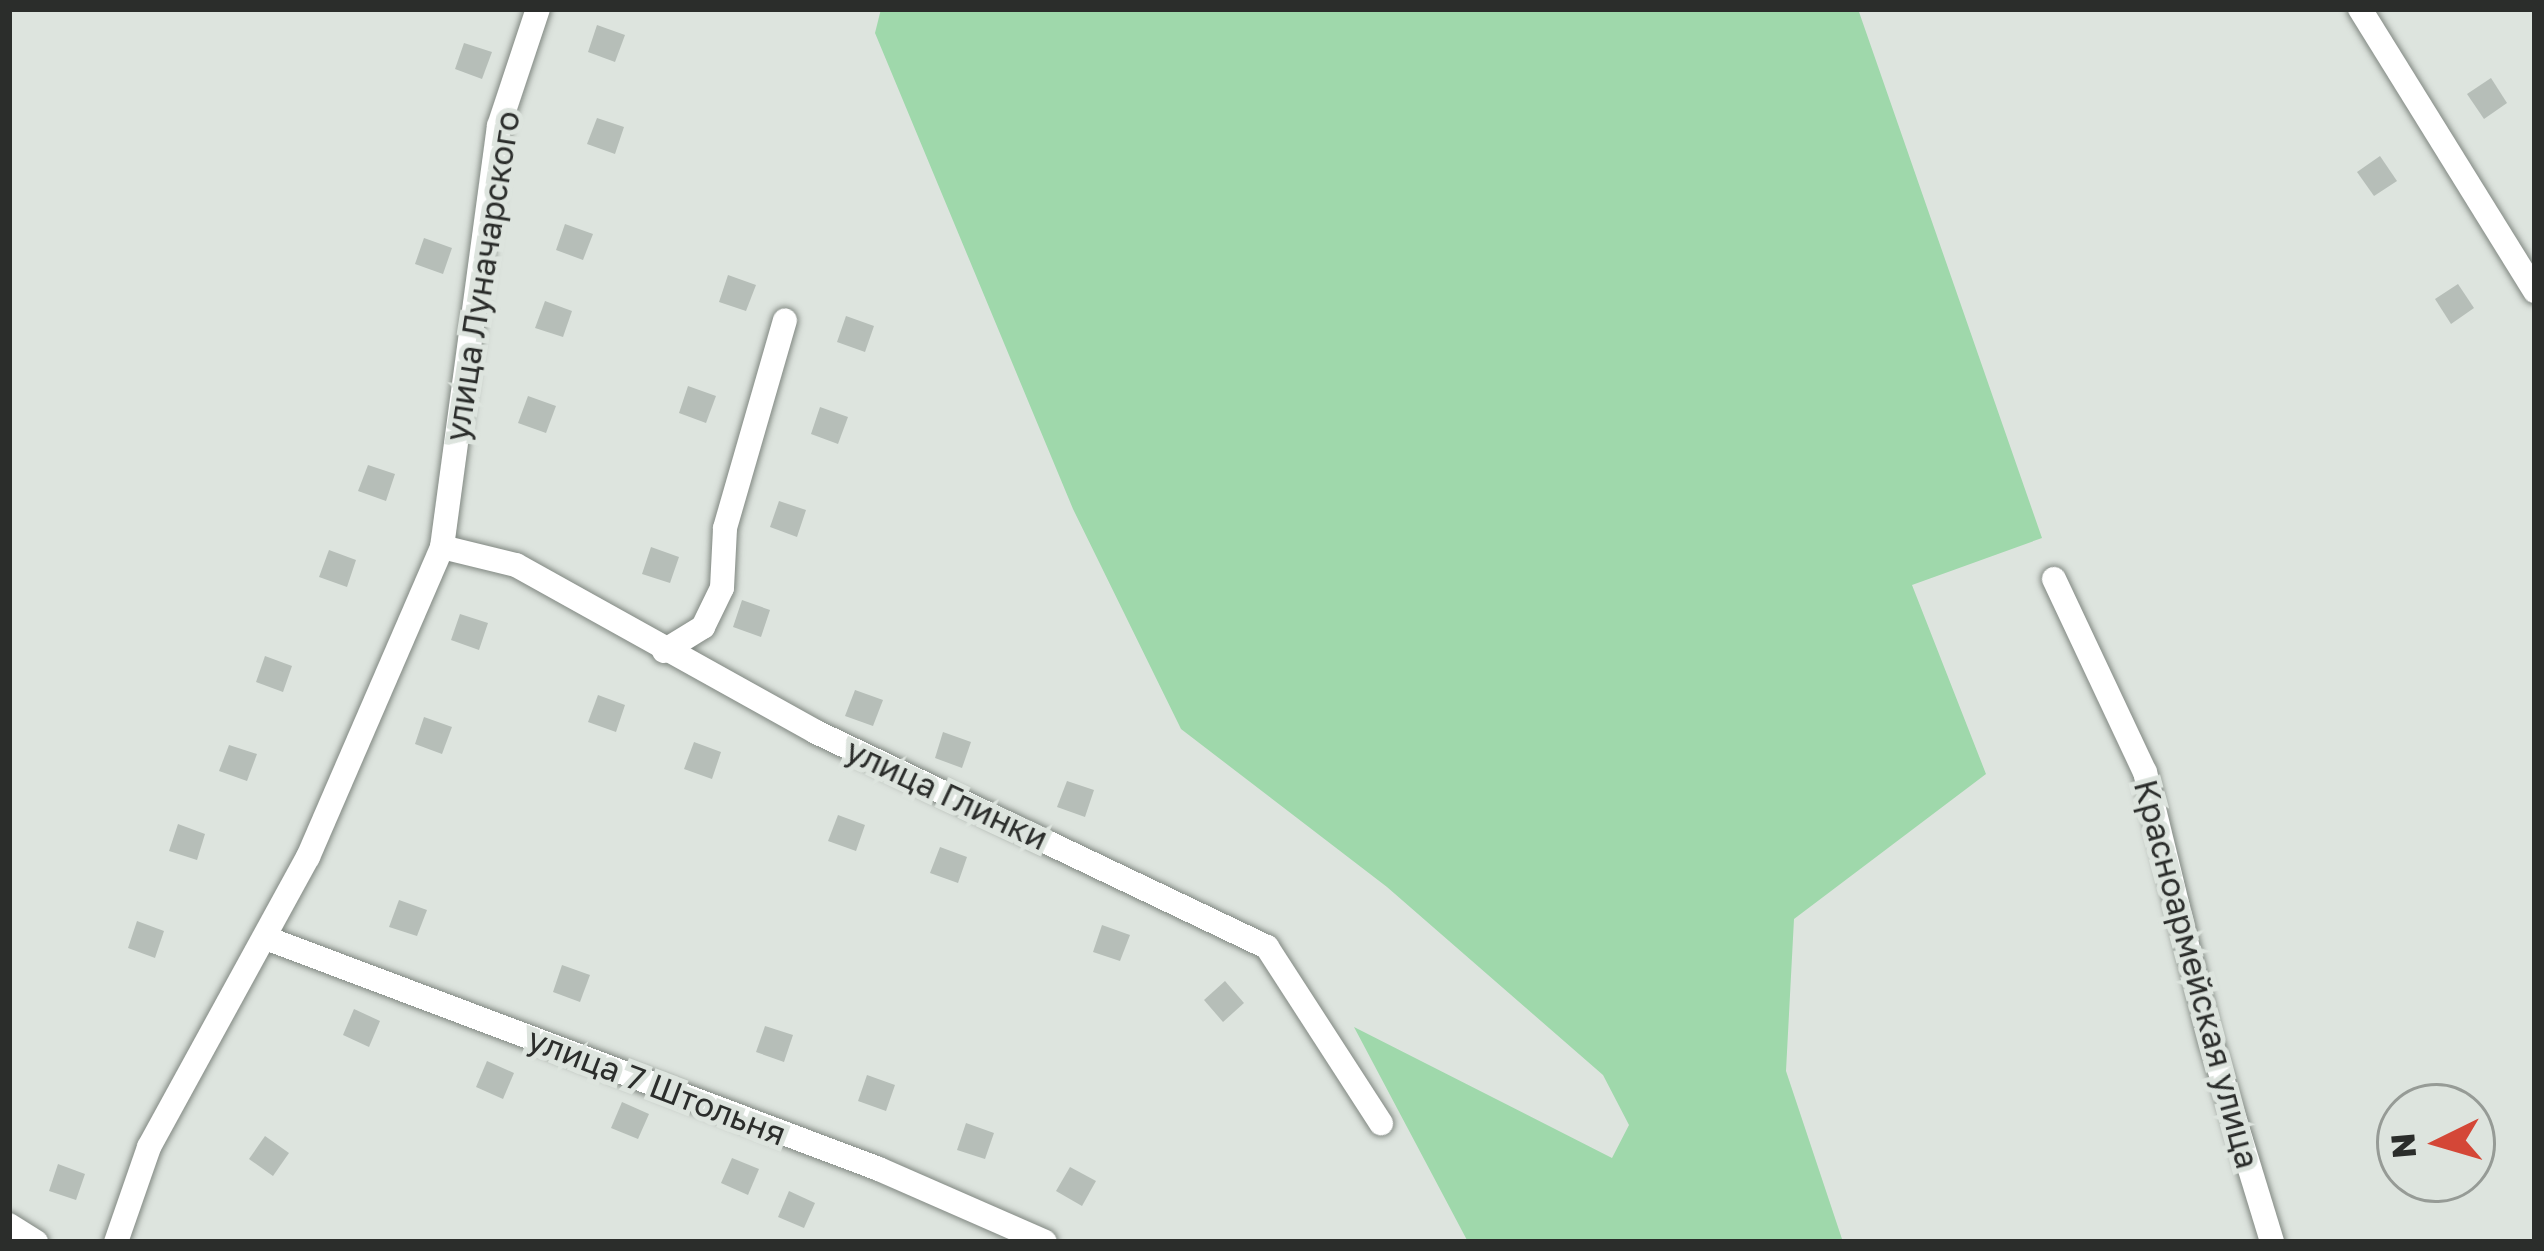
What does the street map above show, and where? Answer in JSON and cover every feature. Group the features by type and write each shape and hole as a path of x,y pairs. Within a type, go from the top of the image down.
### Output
{"street":[{"name":"улица Луначарского","path":"442,547 500,126 538,9"},
{"path":"2360,9 2535,291"},
{"path":"664,650 703,627 722,588 725,528 785,320"},
{"name":"улица Глинки","path":"442,547 516,565 816,732 1268,947 1381,1123"},
{"path":"116,1242 149,1147 266,938 442,547"},
{"name":"Красноармейская улица","path":"2054,579 2145,772 2216,1062 2272,1242"},
{"name":"улица 7 Штольня","path":"266,938 879,1169 1045,1242"},
{"path":"9,1225 37,1242"}],"green space":[{"path":"881,9 1858,9 2042,538 1912,585 1986,774 1794,919 1786,1071 1843,1242 1468,1242 1354,1027 1612,1158 1629,1125 1603,1075 1387,887 1181,729 1073,509 875,33"}],"building":[{"path":"597,25 625,35 615,62 588,52"},
{"path":"464,43 492,52 482,79 455,69"},
{"path":"2491,78 2507,103 2484,119 2467,94"},
{"path":"597,118 624,127 615,154 587,144"},
{"path":"2380,156 2397,181 2374,196 2357,172"},
{"path":"565,224 593,234 583,260 556,250"},
{"path":"424,238 452,248 443,274 415,264"},
{"path":"728,275 756,285 746,311 719,302"},
{"path":"2458,284 2474,308 2451,324 2435,299"},
{"path":"545,301 572,311 563,337 535,328"},
{"path":"846,316 874,326 865,352 837,342"},
{"path":"688,386 716,396 706,423 679,413"},
{"path":"528,396 556,406 546,433 518,423"},
{"path":"820,407 848,417 838,444 811,434"},
{"path":"368,465 395,474 386,501 358,491"},
{"path":"779,501 806,510 797,537 770,527"},
{"path":"651,547 679,557 670,583 642,574"},
{"path":"329,550 356,560 347,587 319,577"},
{"path":"742,600 770,610 761,637 733,627"},
{"path":"460,614 488,623 479,650 451,640"},
{"path":"265,656 292,666 283,692 256,682"},
{"path":"855,690 883,700 873,726 845,716"},
{"path":"598,695 625,705 616,732 588,722"},
{"path":"424,717 452,727 442,754 415,744"},
{"path":"943,732 971,742 962,768 935,758"},
{"path":"694,742 721,752 712,779 684,769"},
{"path":"229,745 257,754 247,781 219,771"},
{"path":"1067,781 1094,790 1085,817 1057,807"},
{"path":"838,815 865,825 856,851 828,841"},
{"path":"178,824 205,834 197,860 169,851"},
{"path":"940,847 967,857 958,883 930,873"},
{"path":"399,900 427,910 417,936 389,927"},
{"path":"137,921 164,931 155,958 128,948"},
{"path":"1102,925 1130,935 1120,961 1093,952"},
{"path":"562,965 590,975 580,1002 553,992"},
{"path":"1225,981 1244,1003 1223,1022 1204,1000"},
{"path":"354,1009 380,1021 369,1047 343,1035"},
{"path":"765,1026 793,1035 784,1062 756,1052"},
{"path":"487,1061 514,1073 503,1099 476,1087"},
{"path":"867,1075 895,1085 886,1111 858,1101"},
{"path":"622,1102 649,1114 638,1139 611,1128"},
{"path":"966,1123 994,1133 985,1159 957,1150"},
{"path":"265,1136 289,1153 273,1176 249,1159"},
{"path":"732,1158 759,1169 748,1195 721,1183"},
{"path":"58,1164 85,1174 76,1200 49,1191"},
{"path":"1070,1167 1096,1181 1082,1206 1056,1191"},
{"path":"789,1191 815,1203 804,1228 778,1217"}]}
